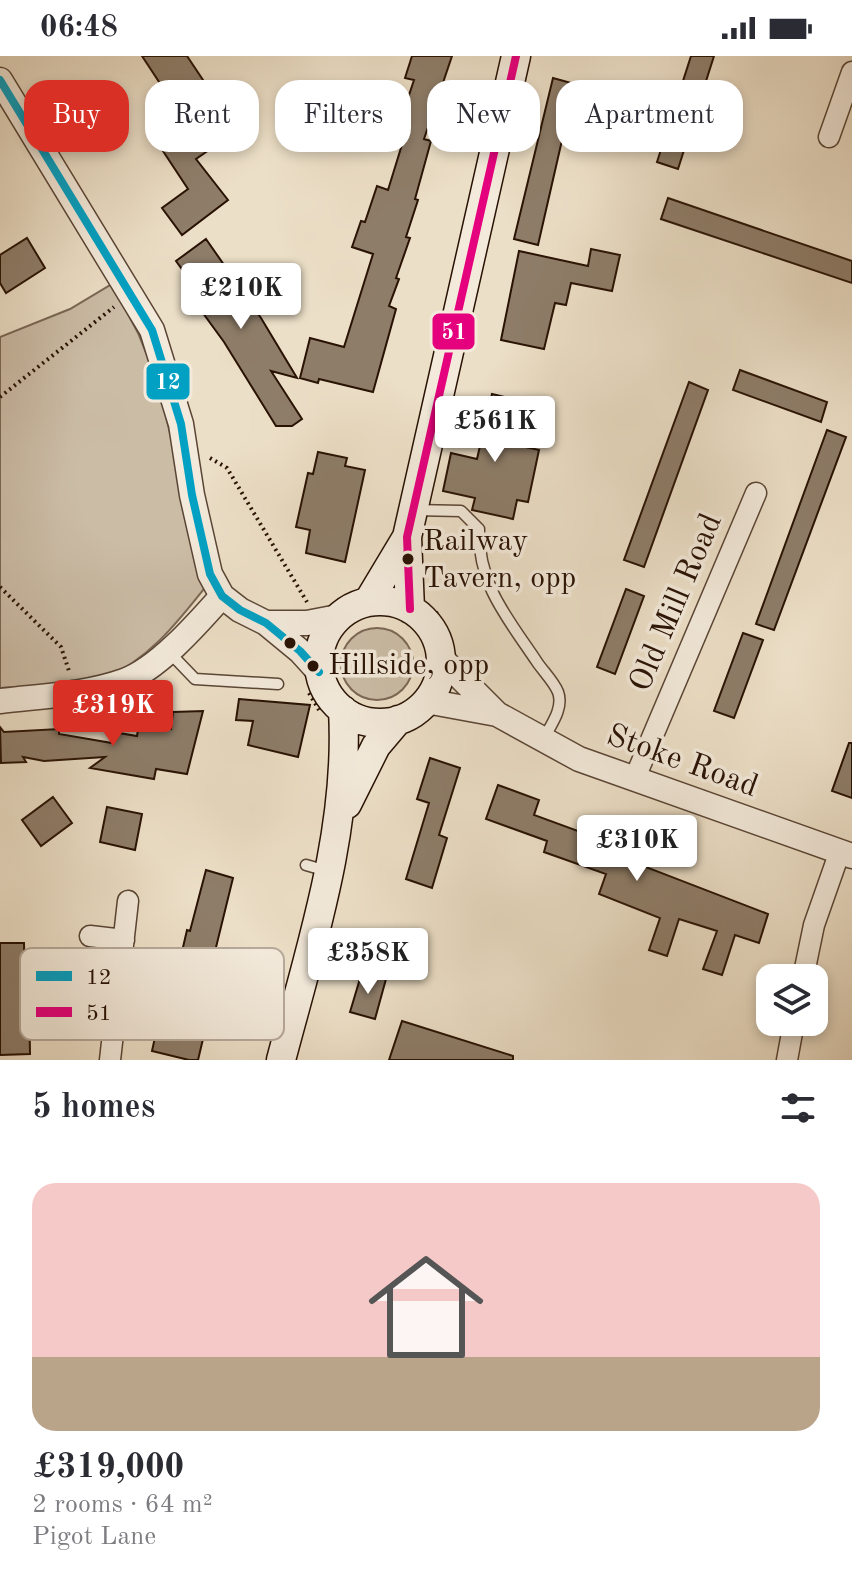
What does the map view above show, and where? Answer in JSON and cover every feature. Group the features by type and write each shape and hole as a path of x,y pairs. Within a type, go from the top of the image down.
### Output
{"main road":[{"path":"368,602 410,523 516,56"},
{"path":"281,1060 318,868 376,746 398,720 426,701 438,681 447,651 439,646 420,605 410,523"},
{"path":"398,720 361,720 343,710 328,694 319,672 324,613 368,602 420,605"},
{"path":"336,826 345,759 343,710"}],"street":[{"path":"829,137 852,72"},
{"path":"0,80 152,330 181,424 202,550 210,574 222,596 240,610 266,623 300,651 319,672"},
{"name":"Old Mill Road","path":"634,780 756,493"},
{"path":"0,701 76,692 126,681 169,652 222,596"},
{"path":"266,623 307,623 324,613"},
{"name":"Stoke Road","path":"447,651 497,714"},
{"name":"Stoke Road","path":"426,701 497,714 579,759 846,854"},
{"path":"806,964 814,925 846,854"},
{"path":"123,948 128,901"},
{"path":"90,936 124,940"},
{"path":"787,1060 791,1036"},
{"path":"110,1060 112,1040"}],"lane":[{"path":"410,523 461,511 479,529 479,552 487,583 507,620 558,693 559,708 543,741"},
{"path":"169,652 195,679 278,684"}],"path":[{"path":"0,397 121,302"},
{"path":"208,456 227,468 324,613"},
{"path":"0,587 61,647 76,692"},
{"path":"420,605 447,651"}],"shaded area":[{"path":"112,284 138,333 157,380 207,585 162,638 122,670 83,683 0,688 0,337 70,309"},
{"path":"377,628 397,634 407,644 413,664 407,684 397,694 377,700 357,694 347,684 341,664 347,644 357,634"}],"building":[{"path":"142,56 187,56 203,80 158,80"},
{"path":"412,56 452,56 444,80 427,80 427,130 424,139 427,140 428,152 406,237 410,238 389,306 396,309 373,392 319,379 318,383 300,378 310,338 344,347 373,254 352,247 361,221 365,222 377,186 388,190 400,152 411,152 411,89 414,80 405,78"},
{"path":"691,56 714,56 706,80 683,80"},
{"path":"553,78 560,80 556,80 556,152 559,152 538,245 514,239 535,152 540,152 540,132"},
{"path":"164,152 206,152 196,159 228,200 182,235 162,208 188,189"},
{"path":"660,152 683,152 678,169 657,162"},
{"path":"668,198 852,261 852,283 661,219"},
{"path":"27,238 45,268 6,293 0,283 0,255"},
{"path":"206,239 261,318 297,378 271,371 302,419 292,426 276,426 200,309 207,304 176,261"},
{"path":"591,249 620,255 612,291 571,283 566,305 555,303 544,349 501,340 519,251 588,266"},
{"path":"740,370 827,402 821,422 733,390"},
{"path":"689,382 708,390 644,567 624,560"},
{"path":"492,394 522,401 512,444 539,450 528,502 517,500 513,519 472,510 475,498 443,491 451,453 477,459"},
{"path":"827,430 846,437 774,630 756,624"},
{"path":"318,452 347,458 345,466 365,470 345,562 306,553 310,530 296,527 308,473 313,474"},
{"path":"626,589 644,596 615,674 597,667"},
{"path":"743,633 763,640 734,718 714,711"},
{"path":"239,699 310,705 298,757 248,745 253,721 236,720"},
{"path":"203,711 187,774 156,769 154,779 90,768 105,757 44,761 23,757 26,762 1,763 0,727 4,732 59,729 59,734 112,743 113,732 137,736 139,724 171,729 173,712"},
{"path":"849,743 852,743 852,798 832,791"},
{"path":"430,758 460,768 439,835 447,838 432,888 406,879 429,803 417,799"},
{"path":"498,785 539,800 534,815 589,835 586,844 768,914 759,943 735,935 722,975 703,969 717,931 679,919 667,956 649,950 660,918 599,894 606,874 544,852 547,841 486,819"},
{"path":"53,797 72,823 41,846 22,820"},
{"path":"107,807 142,814 135,850 100,842"},
{"path":"206,870 233,878 216,948 183,948 187,930 190,931"},
{"path":"0,943 24,943 24,948 20,948 20,1040 30,1040 30,1054 0,1055"},
{"path":"362,972 386,979 375,1019 350,1012"},
{"path":"402,1021 513,1056 513,1060 389,1060"},
{"path":"154,1040 203,1040 198,1060 152,1051"}],"transit line":[{"name":"51","path":"410,609 407,537 516,56"},
{"name":"12","path":"0,80 152,330 181,424 192,495 210,574 222,596 240,610 266,623 300,651 319,672"}],"place":[{"name":"Railway Tavern, opp","path":"408,559"},
{"name":"Hillside, opp","path":"313,666"}]}
